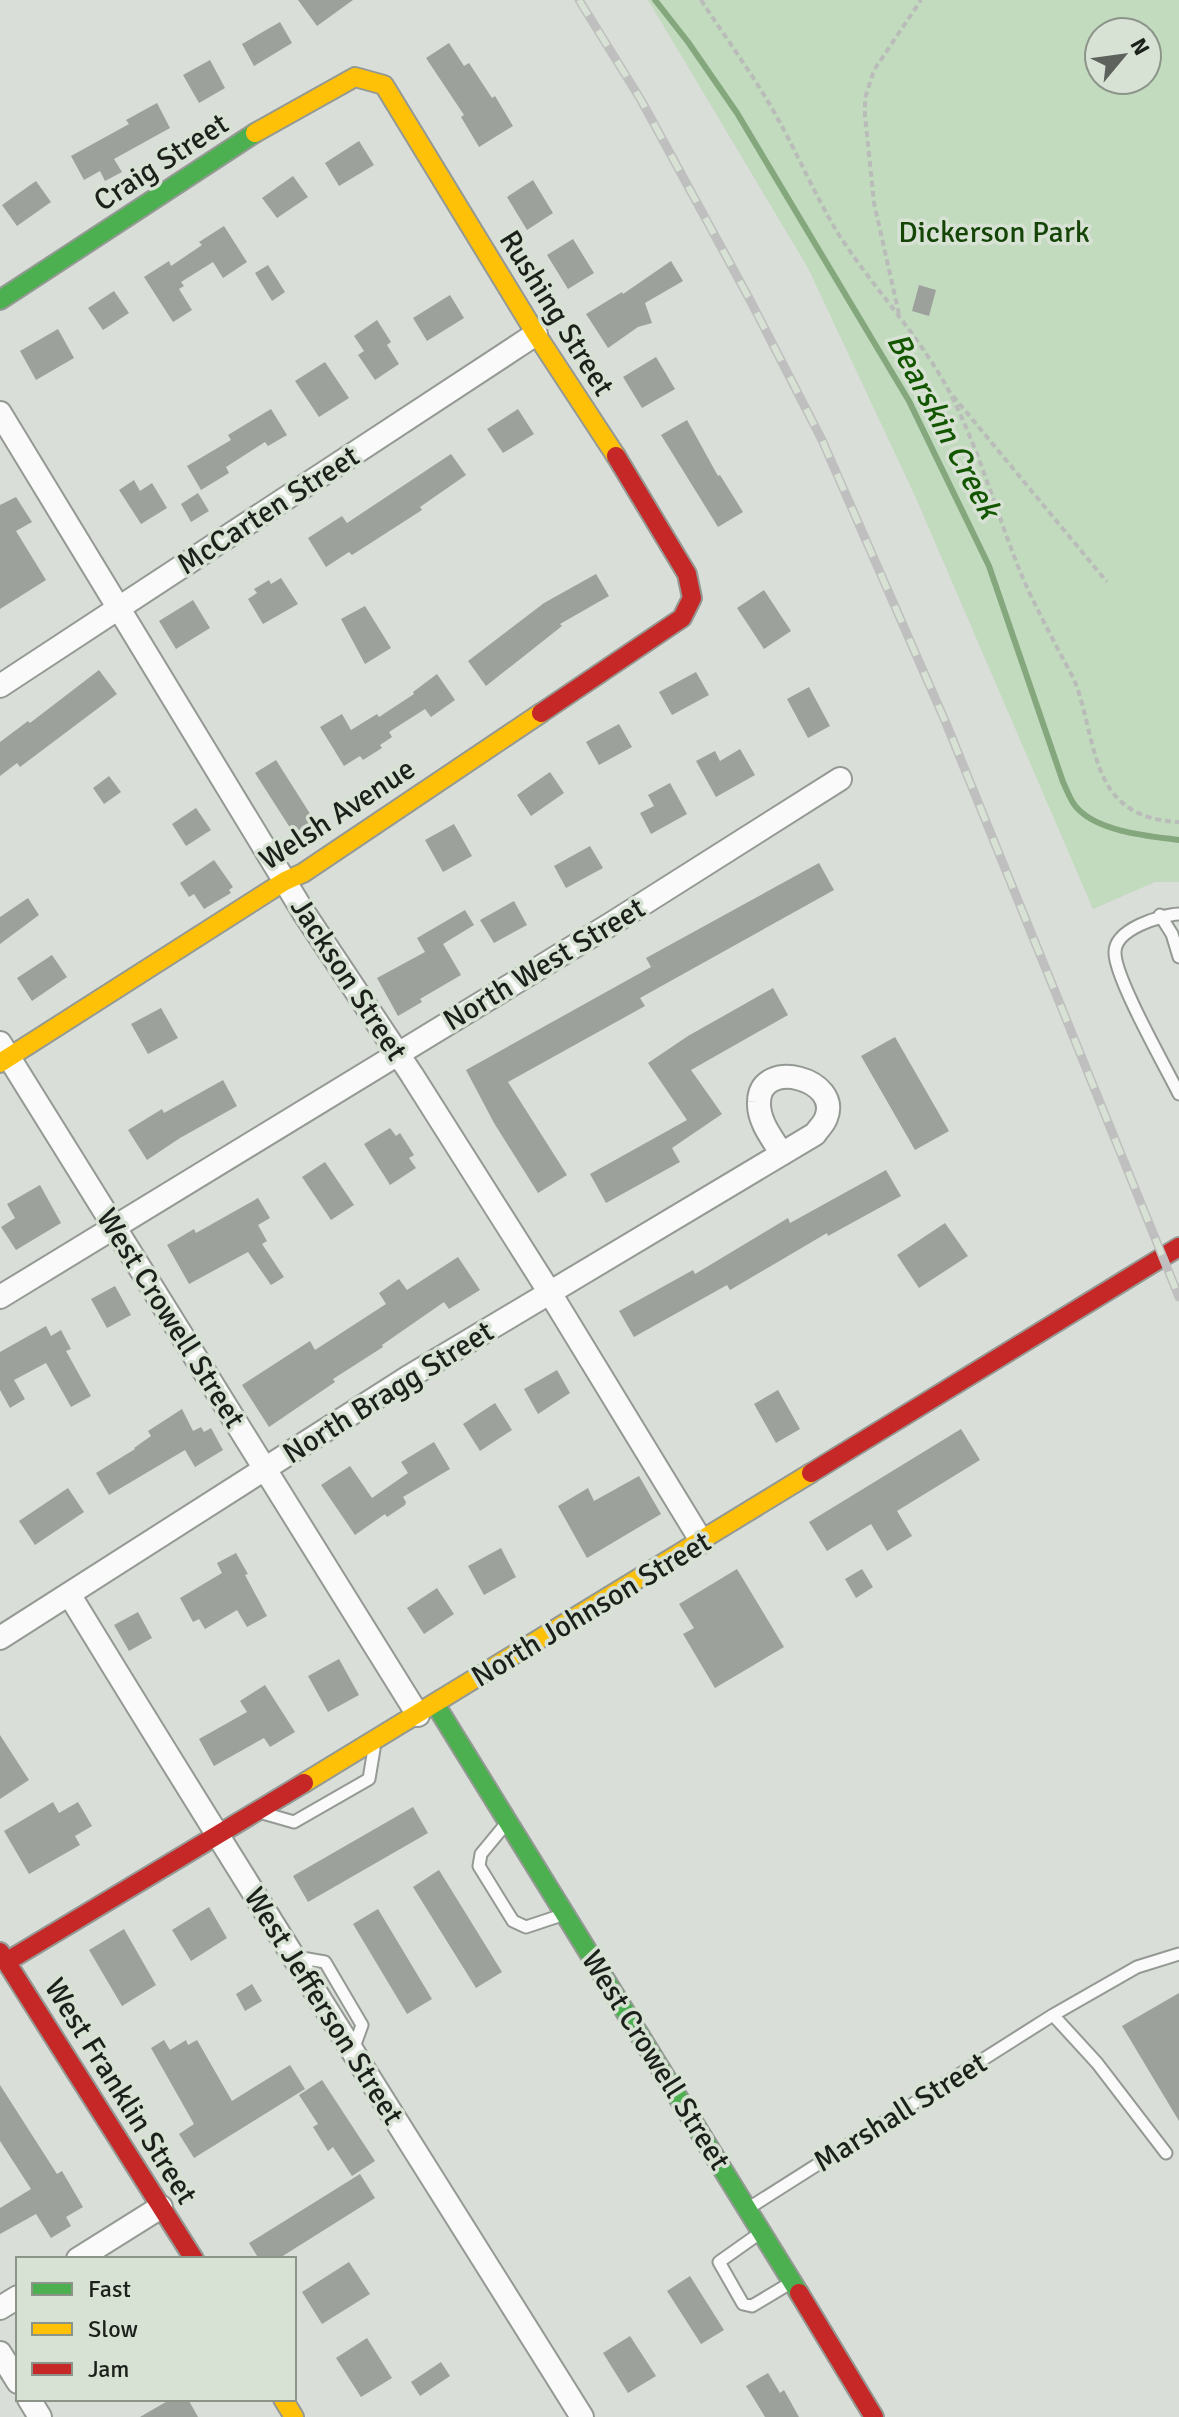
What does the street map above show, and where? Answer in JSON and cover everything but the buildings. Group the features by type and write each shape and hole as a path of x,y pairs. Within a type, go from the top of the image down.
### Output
{"street":[{"name":"Craig Street","path":"0,300 268,125 355,77"},
{"name":"Rushing Street","path":"355,77 384,85 687,574 692,598"},
{"name":"McCarten Street","path":"0,686 536,334"},
{"name":"Jackson Street","path":"0,413 285,881 550,1293 702,1542"},
{"name":"Welsh Avenue","path":"3,1054 285,881 303,873 682,618 692,598"},
{"name":"North West Street","path":"0,1297 611,924 840,779"},
{"name":"West Crowell Street","path":"3,1054 265,1468 427,1710 507,1821 874,2417"},
{"name":"North Bragg Street","path":"0,1638 407,1378 782,1154"},
{"name":"North Johnson Street","path":"2,1960 376,1741 1179,1247"},
{"name":"West Jefferson Street","path":"69,1594 216,1837 295,1957 582,2417"},
{"name":"West Franklin Street","path":"2,1960 193,2257"},
{"path":"81,2257 161,2207"},
{"path":"0,2353 16,2379"}],"lane":[{"path":"1179,914 1160,915 1120,937 1114,951 1120,975 1179,1094"},
{"path":"1160,915 1172,934 1179,957"},
{"path":"257,1812 294,1822 369,1779 376,1741"},
{"path":"507,1821 481,1854 479,1866 513,1921 526,1927 565,1914"},
{"name":"Marshall Street","path":"748,2208 1053,2015 1137,1967 1179,1954"},
{"path":"1053,2015 1097,2063 1166,2153"},
{"path":"762,2231 721,2258 720,2266 747,2306 792,2282"}],"path":[{"path":"701,0 772,108 834,227 864,272 900,317 949,391 1107,582"},
{"path":"900,317 874,203 865,98 874,70 921,0"},
{"path":"949,391 978,453 1036,609 1077,686 1098,770 1113,793 1134,811 1156,821 1179,822"}],"green space":[{"name":"Dickerson Park","path":"648,0 1179,0 1179,882 1155,882 1093,909 915,496 808,268"}],"waterway":[{"name":"Bearskin Creek","path":"655,0 737,113 909,401 989,566 1063,782 1073,803 1087,817 1112,828 1179,840"}],"railway":[{"path":"579,0 641,100 822,440 946,723 1179,1297"}],"traffic: fast":[{"path":"0,300 255,133"},
{"path":"435,1704 799,2293"}],"traffic: slow":[{"path":"255,133 355,77 384,85 536,334 616,456"},
{"path":"0,1063 285,881 303,873 541,713"},
{"path":"304,1783 811,1473"},
{"path":"284,2401 294,2417"}],"traffic: jam":[{"path":"541,713 682,618 692,598 687,574 616,456"},
{"path":"811,1473 1179,1247"},
{"path":"6,1962 304,1783"},
{"path":"0,1952 193,2257"},
{"path":"799,2293 874,2417"}]}
